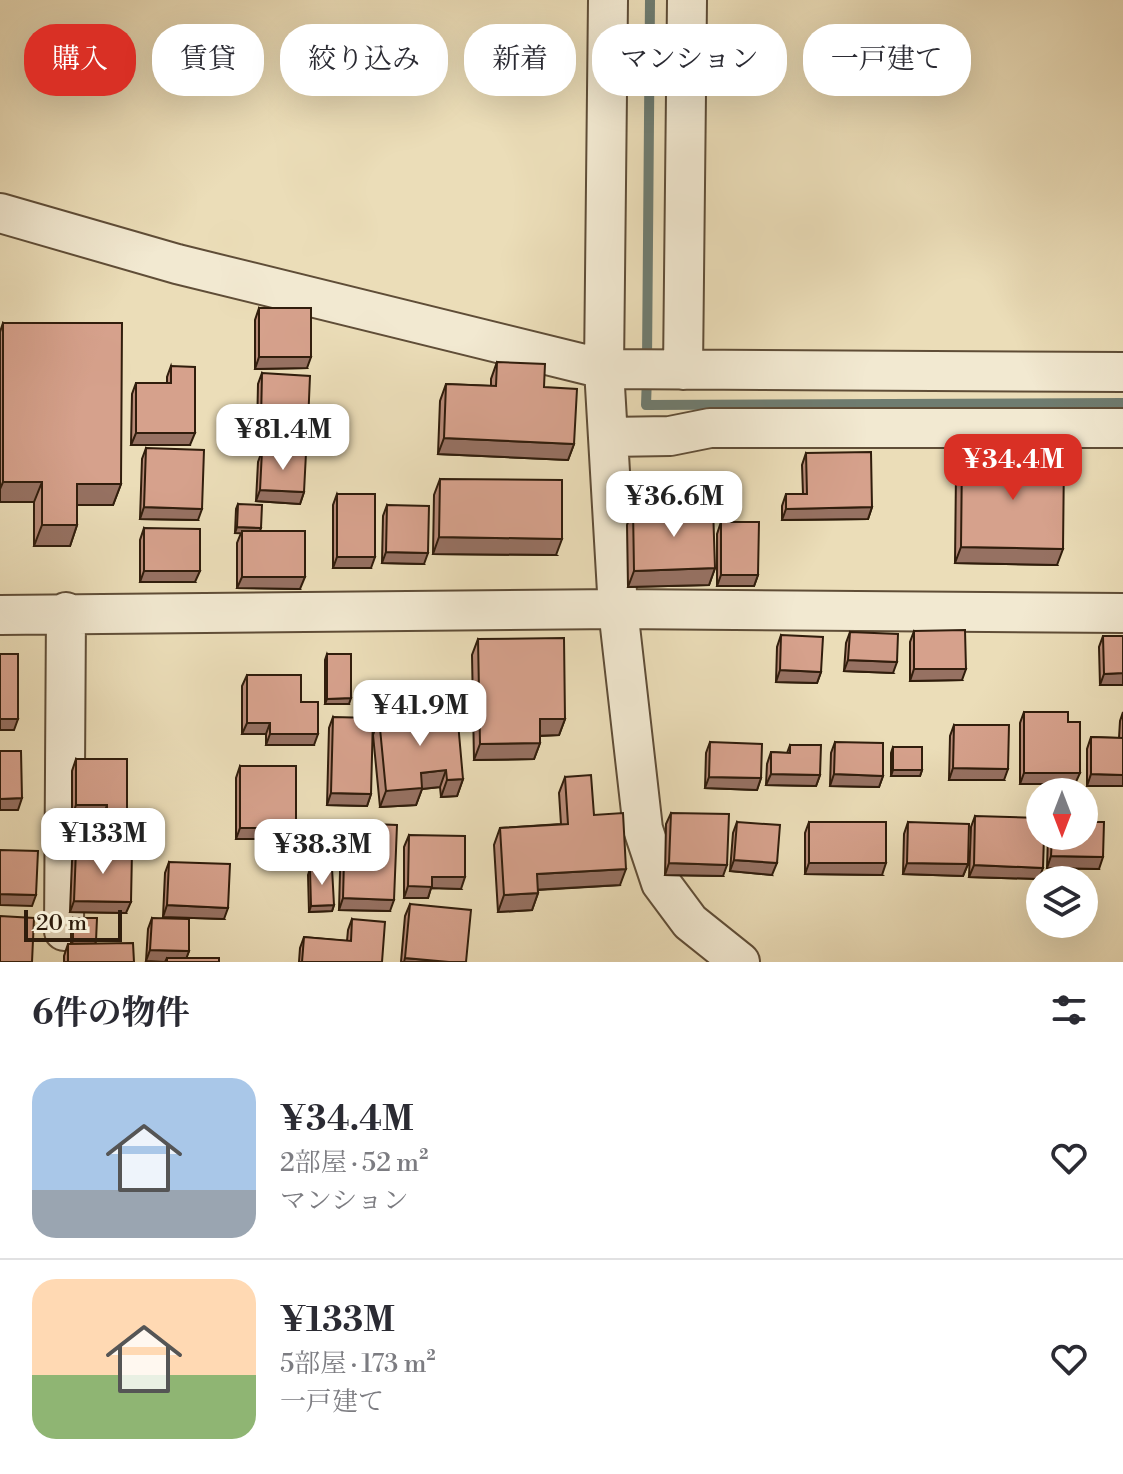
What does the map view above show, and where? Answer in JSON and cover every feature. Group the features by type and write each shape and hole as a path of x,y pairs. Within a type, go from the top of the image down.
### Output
{"street":[{"path":"608,0 604,369 618,609 643,829 661,883 690,922 740,962"},
{"path":"683,370 687,0"},
{"path":"0,213 177,264 604,369 1123,372"},
{"path":"608,437 670,436 710,428 1123,428"},
{"path":"0,615 618,609 1123,613"},
{"path":"64,931 66,612"}],"building":[{"path":"259,308 311,308 311,357 259,357"},
{"path":"3,323 122,323 121,484 77,484 77,525 42,525 42,482 3,482"},
{"path":"497,362 545,364 544,387 577,389 574,444 444,438 446,384 496,386"},
{"path":"171,366 195,367 195,433 136,433 136,383 171,383"},
{"path":"262,373 310,376 308,423 261,421"},
{"path":"146,448 204,450 202,509 144,507"},
{"path":"262,451 306,453 304,492 260,490"},
{"path":"871,452 872,507 786,509 786,494 807,494 806,453"},
{"path":"962,456 1064,457 1063,549 961,547"},
{"path":"440,479 562,480 562,539 439,537"},
{"path":"337,494 375,494 375,557 337,557"},
{"path":"238,504 262,505 261,528 237,527"},
{"path":"387,505 429,506 428,553 386,552"},
{"path":"713,507 715,568 634,571 633,508"},
{"path":"721,522 759,522 758,575 721,575"},
{"path":"144,528 200,529 200,571 144,571"},
{"path":"242,531 305,531 305,577 242,577"},
{"path":"965,630 966,669 914,669 914,631"},
{"path":"850,632 898,634 897,662 848,660"},
{"path":"781,635 823,637 821,672 780,670"},
{"path":"1103,636 1123,636 1123,673 1104,674"},
{"path":"564,638 565,719 540,719 540,743 480,744 478,639"},
{"path":"0,654 18,654 18,719 0,719"},
{"path":"327,654 351,654 351,698 327,699"},
{"path":"247,675 301,675 301,702 318,702 318,734 270,734 270,723 247,723"},
{"path":"457,711 463,779 447,780 446,770 421,773 422,788 386,791 379,718"},
{"path":"1024,712 1068,712 1068,722 1080,722 1080,773 1024,773"},
{"path":"333,717 373,718 371,794 331,793"},
{"path":"954,725 1009,725 1008,769 953,768"},
{"path":"1091,737 1123,738 1123,775 1091,774"},
{"path":"710,742 762,744 761,778 709,777"},
{"path":"835,742 883,743 883,776 834,774"},
{"path":"790,745 821,745 820,775 771,774 771,752 790,753"},
{"path":"893,747 922,747 922,770 893,770"},
{"path":"0,751 21,751 22,798 0,799"},
{"path":"76,759 127,759 127,820 107,820 107,805 76,805"},
{"path":"240,766 296,766 296,828 240,828"},
{"path":"591,775 594,815 623,813 626,869 537,874 538,893 504,895 500,828 568,824 565,777"},
{"path":"671,813 729,814 727,865 669,863"},
{"path":"975,816 1026,818 1026,850 1044,850 1043,866 974,865"},
{"path":"737,822 780,825 777,863 734,860"},
{"path":"809,822 886,822 886,863 809,863"},
{"path":"908,822 969,824 968,864 907,863"},
{"path":"1098,822 1104,822 1103,857 1051,856 1051,850 1098,850"},
{"path":"345,823 397,825 394,900 343,898"},
{"path":"409,835 465,836 465,877 432,877 432,887 408,886"},
{"path":"0,850 38,851 36,895 0,894"},
{"path":"76,850 132,851 131,902 74,901"},
{"path":"169,862 230,864 228,908 167,905"},
{"path":"332,868 334,905 311,906 310,869"},
{"path":"410,904 471,910 466,962 405,958"},
{"path":"0,916 34,918 32,962 0,962"},
{"path":"73,918 97,918 96,941 73,941"},
{"path":"152,918 189,919 189,951 150,950"},
{"path":"352,919 385,922 382,962 302,962 304,937 351,941"},
{"path":"133,943 134,962 68,962 68,944"},
{"path":"167,958 219,958 219,962 167,962"}],"waterway":[{"path":"647,361 650,0"},
{"path":"647,377 646,405 1123,403"}]}
